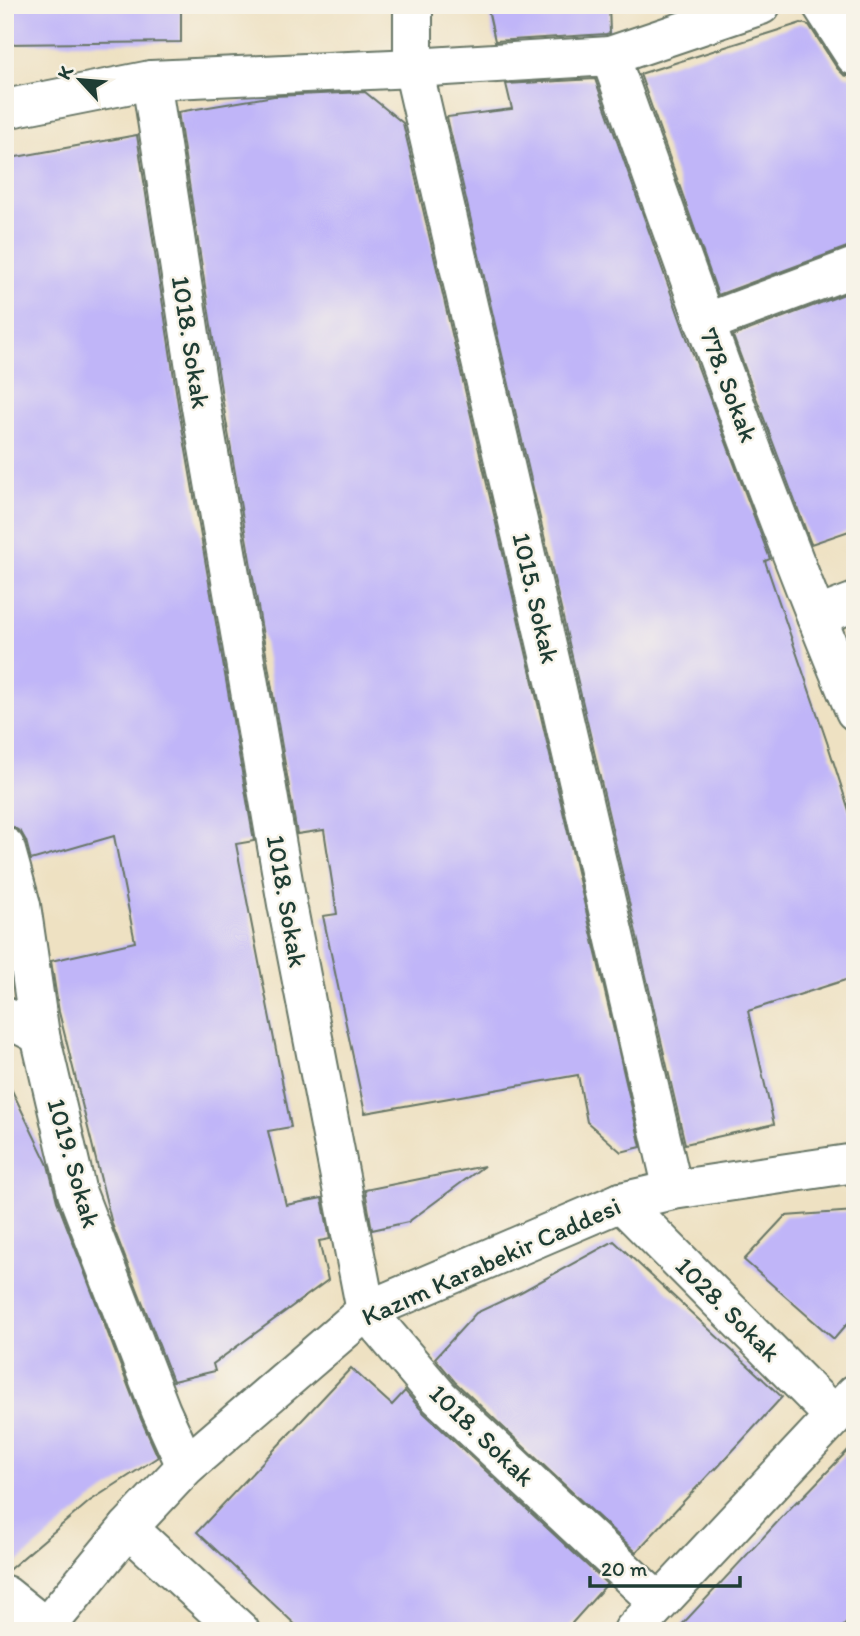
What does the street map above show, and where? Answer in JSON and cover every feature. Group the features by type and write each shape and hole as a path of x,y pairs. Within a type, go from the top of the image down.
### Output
{"street":[{"name":"1015. Sokak","path":"413,5 413,68 673,1190"},
{"path":"5,109 151,80 610,56 761,5"},
{"path":"822,5 855,56"},
{"name":"778. Sokak","path":"610,56 705,323 816,617 855,711"},
{"name":"1018. Sokak","path":"151,80 201,407 284,891 366,1311 439,1396 659,1603"},
{"path":"705,323 855,267"},
{"path":"816,617 855,602"},
{"name":"1019. Sokak","path":"5,847 21,905 40,1035 77,1193 161,1410 186,1465"},
{"path":"5,1017 40,1035"},
{"name":"Kazım Karabekir Caddesi","path":"44,1629 128,1528 186,1465 366,1311 621,1202 673,1190 855,1163"},
{"name":"1028. Sokak","path":"621,1202 845,1405"},
{"path":"633,1631 845,1405"},
{"path":"128,1528 240,1631"},
{"path":"5,1595 44,1629"}],"building":[{"path":"5,5 181,5 181,42 5,44"},
{"path":"487,5 609,5 610,33 495,41"},
{"path":"801,23 809,25 837,68 844,75 851,77 855,85 855,246 718,295 640,74"},
{"path":"595,79 684,330 770,559 765,561 855,829 855,977 748,1011 774,1124 685,1144 447,117 512,109 506,84"},
{"path":"365,92 403,123 641,1147 621,1152 587,1122 578,1075 365,1113 323,916 337,914 324,830 297,834 223,403 178,112 274,96"},
{"path":"137,135 179,410 254,841 236,844 291,1127 268,1131 286,1205 322,1198 330,1239 319,1241 328,1280 213,1364 215,1371 173,1381 112,1224 59,1012 51,961 135,942 114,836 31,860 21,832 11,826 5,826 5,159"},
{"path":"855,290 855,529 811,544 733,336"},
{"path":"5,1076 48,1165 57,1201 158,1457 90,1501 5,1573"},
{"path":"484,1166 408,1222 372,1230 365,1190"},
{"path":"855,1211 855,1315 834,1339 744,1260 785,1216"},
{"path":"614,1241 782,1397 636,1552 455,1382 435,1358 476,1313 521,1292"},
{"path":"351,1368 392,1405 405,1391 424,1413 607,1584 565,1631 302,1631 197,1532"},
{"path":"855,1443 855,1614 839,1631 676,1631 797,1501"}]}
